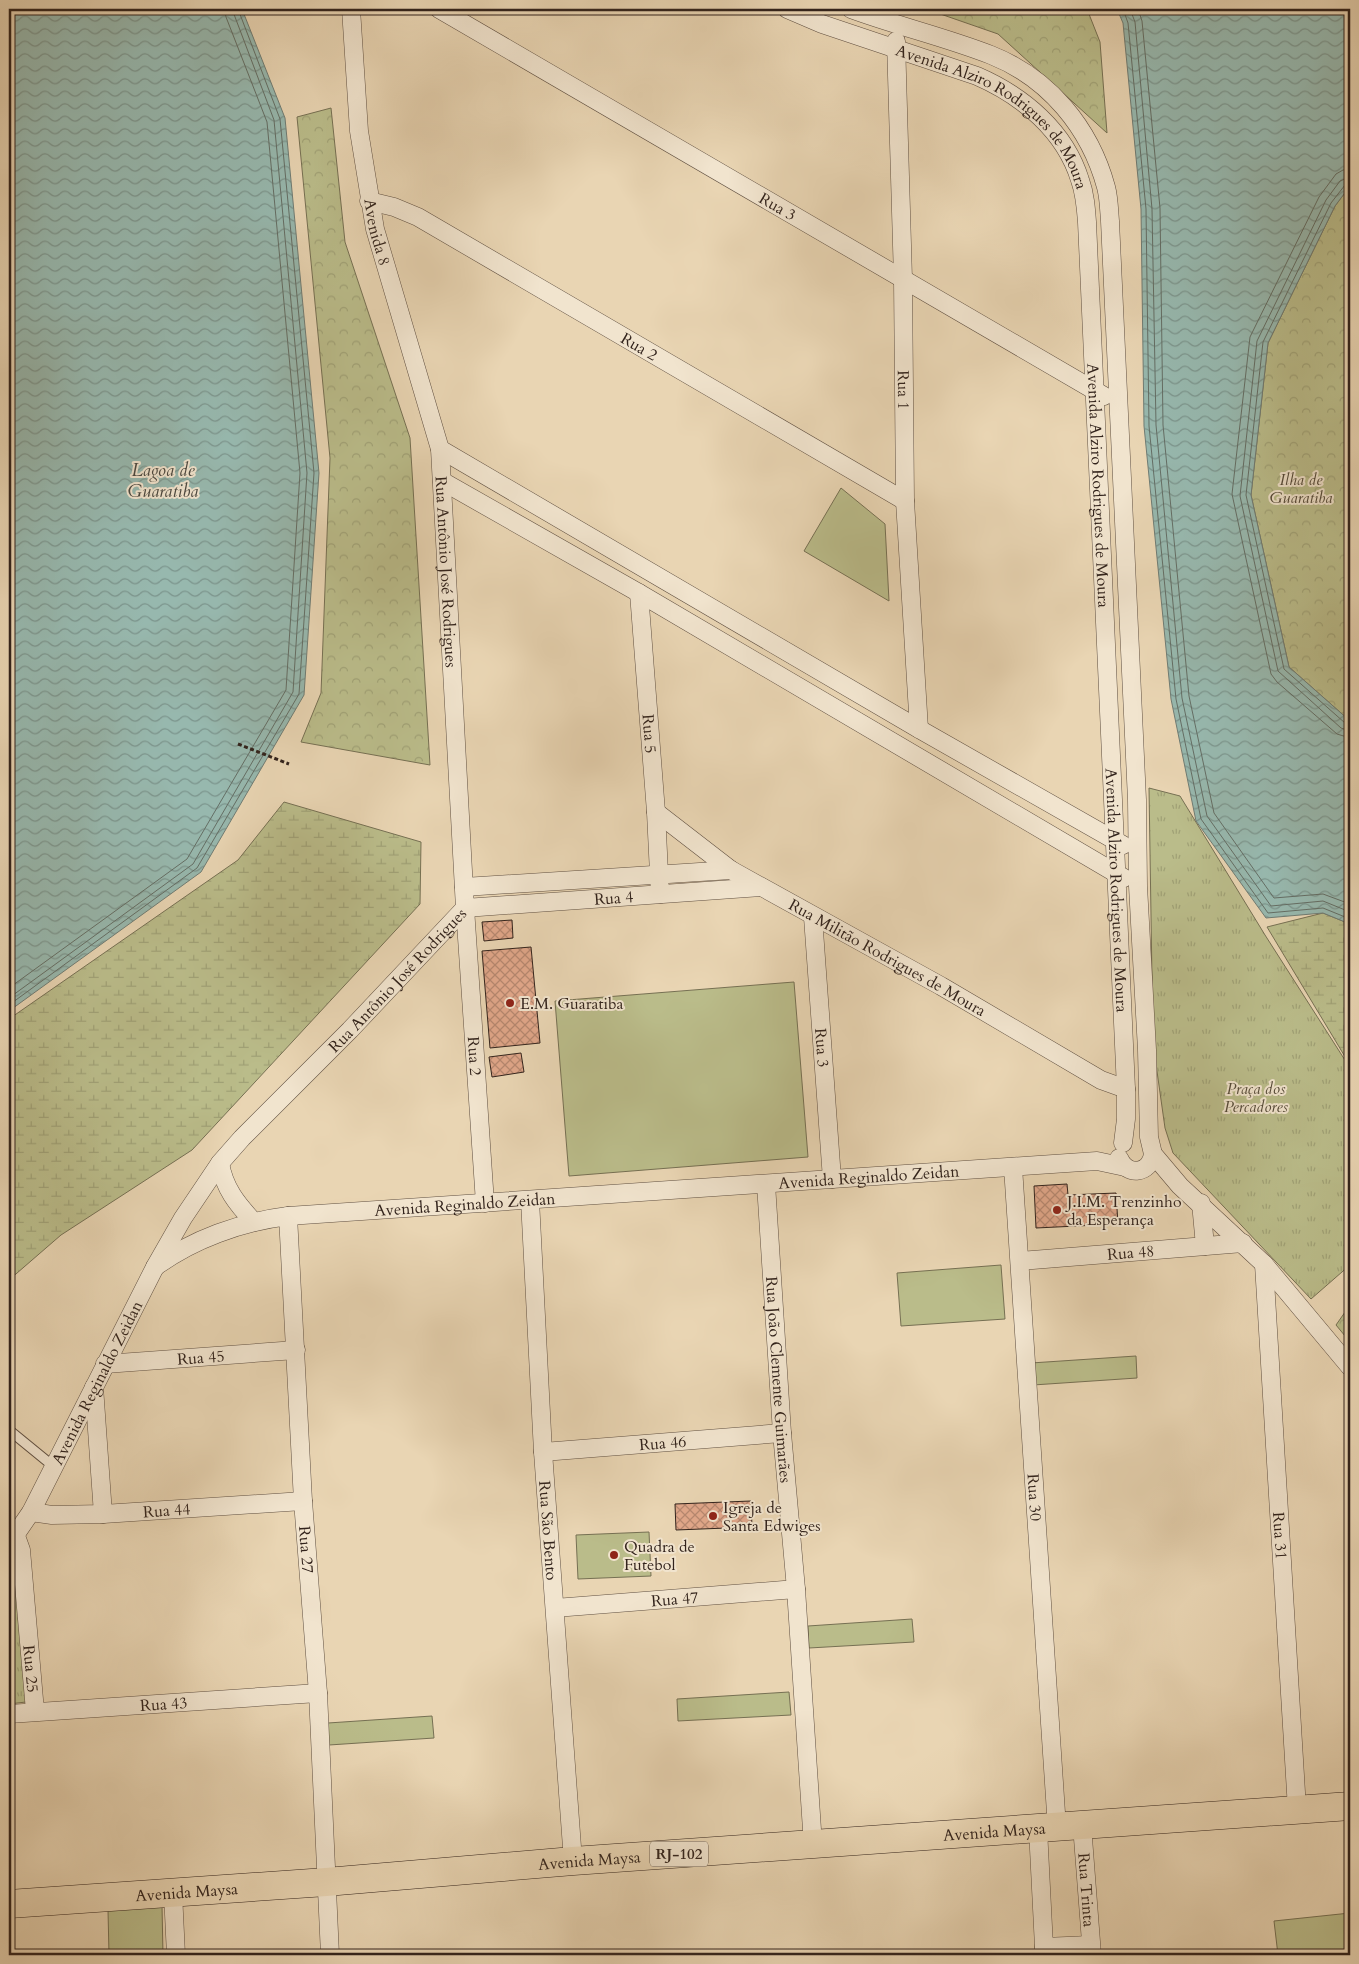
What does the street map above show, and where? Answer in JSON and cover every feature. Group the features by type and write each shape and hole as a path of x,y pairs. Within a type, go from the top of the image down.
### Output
{"main road":[{"name":"Avenida Maysa","path":"9,1904 326,1882 572,1861 1350,1806"}],"street":[{"name":"Avenida 8","path":"351,9 359,131 369,201 375,229 440,449"},
{"name":"Rua 3","path":"439,9 1118,404"},
{"name":"Avenida Alziro Rodrigues de Moura","path":"787,9 822,24 977,76 997,85 1029,107 1042,119 1064,146 1080,180 1087,222 1117,874 1126,1119 1121,1145"},
{"name":"Avenida Alziro Rodrigues de Moura","path":"851,9 895,25 992,55 1011,64 1038,81 1059,100 1084,132 1107,189 1137,800 1138,886 1152,1149"},
{"name":"Rua 1","path":"895,25 903,279 904,501 919,730"},
{"name":"Rua 2","path":"369,201 394,207 418,217 904,501"},
{"name":"Rua Antônio José Rodrigues","path":"155,1267 183,1218 220,1163 242,1138 350,1030 465,908 440,449"},
{"path":"440,449 919,730 1115,842 1138,852"},
{"path":"442,481 639,593 1138,886"},
{"name":"Rua 5","path":"639,593 656,812 660,894"},
{"path":"1113,794 1137,800"},
{"name":"Rua Militão Rodrigues de Moura","path":"656,812 731,870 813,917 941,986 1101,1080 1125,1080"},
{"name":"Rua 4","path":"464,887 731,870"},
{"name":"Rua 4","path":"465,908 761,887"},
{"name":"Rua 2","path":"465,908 484,1203"},
{"name":"Rua 3","path":"813,917 832,1179"},
{"path":"1125,1080 1147,1071"},
{"name":"Avenida Reginaldo Zeidan","path":"1097,1161 1127,1140 1137,1137 1152,1149 1180,1186 1201,1203 1264,1264 1350,1367"},
{"path":"1121,1145 1119,1158 1132,1169 1150,1165 1152,1149"},
{"name":"Avenida Reginaldo Zeidan","path":"12,1540 31,1512 155,1267 185,1248 254,1222 288,1216 1097,1161 1132,1169 1180,1186"},
{"path":"220,1163 224,1179 232,1197 254,1222"},
{"name":"Rua 30","path":"1013,1167 1059,1827"},
{"name":"Rua João Clemente Guimarães","path":"766,1184 782,1433 796,1589 813,1845"},
{"name":"Rua São Bento","path":"530,1200 543,1452 572,1861"},
{"path":"1201,1203 1205,1246"},
{"name":"Rua 27","path":"288,1216 303,1501 318,1693 330,1955"},
{"name":"Rua 48","path":"1020,1261 1243,1243"},
{"name":"Rua 31","path":"1264,1264 1298,1809"},
{"name":"Rua 45","path":"105,1364 296,1350"},
{"path":"94,1387 103,1514"},
{"name":"Rua 46","path":"543,1452 782,1433"},
{"name":"Rua 44","path":"31,1512 52,1515 103,1514 303,1501"},
{"name":"Rua 25","path":"12,1540 22,1550 35,1711"},
{"name":"Rua 47","path":"555,1608 796,1589"},
{"name":"Rua 43","path":"9,1714 318,1693"},
{"path":"1059,1827 1044,1951 1091,1950"},
{"name":"Rua Trinta","path":"1059,1827 1091,1950"},
{"path":"173,1893 176,1955"}],"lane":[{"path":"9,1430 53,1466"}],"path":[{"path":"238,744 289,764"}],"green space":[{"path":"926,9 1087,9 1100,42 1107,133 998,34"},
{"path":"331,108 345,242 410,438 430,765 301,742 321,693 330,458 297,117"},
{"name":"Ilha de Guaratiba","path":"1350,186 1350,721 1289,667 1251,495 1268,343 1335,206"},
{"path":"841,488 885,524 889,601 804,551"},
{"name":"Praça dos Percadores","path":"1149,788 1180,796 1265,935 1350,1068 1350,1265 1311,1299 1173,1153 1165,1128 1153,1043"},
{"path":"284,802 421,842 420,904 192,1150 61,1235 9,1280 9,1019 238,860"},
{"path":"1323,913 1350,924 1350,1065 1267,927"},
{"path":"794,982 808,1157 569,1176 555,1001"},
{"path":"1001,1265 1005,1319 901,1326 897,1273"},
{"path":"1350,1305 1350,1342 1336,1325"},
{"path":"1136,1356 1137,1378 1033,1385 1031,1363"},
{"name":"Quadra de Futebol","path":"649,1532 651,1576 578,1579 576,1535"},
{"path":"14,1558 26,1702 9,1704 9,1562"},
{"path":"912,1619 914,1642 809,1648 808,1626"},
{"path":"789,1692 791,1715 678,1721 677,1699"},
{"path":"432,1716 434,1738 329,1745 328,1723"},
{"path":"162,1906 163,1955 109,1955 108,1910"},
{"path":"1350,1913 1350,1955 1278,1955 1274,1921"}],"water":[{"name":"Lagoa de Guaratiba","path":"9,9 242,9 285,118 319,473 304,695 201,872 9,1011"},
{"path":"1117,9 1350,9 1350,186 1335,206 1268,343 1251,495 1289,667 1350,721 1350,924 1323,913 1266,918 1196,821 1171,699 1144,426 1141,209 1123,23"}],"building":[{"path":"512,920 513,938 484,941 482,922"},
{"path":"531,947 540,1043 490,1048 482,951"},
{"path":"521,1053 524,1072 492,1077 489,1057"},
{"path":"1067,1184 1068,1195 1116,1193 1118,1224 1036,1228 1034,1186"},
{"name":"Igreja de Santa Edwiges","path":"751,1501 752,1527 676,1530 675,1504"}],"place":[{"name":"E.M. Guaratiba","path":"510,1003"},
{"name":"J.I.M. Trenzinho da Esperança","path":"1057,1210"},
{"name":"Igreja de Santa Edwiges","path":"713,1516"},
{"name":"Quadra de Futebol","path":"614,1555"}]}
